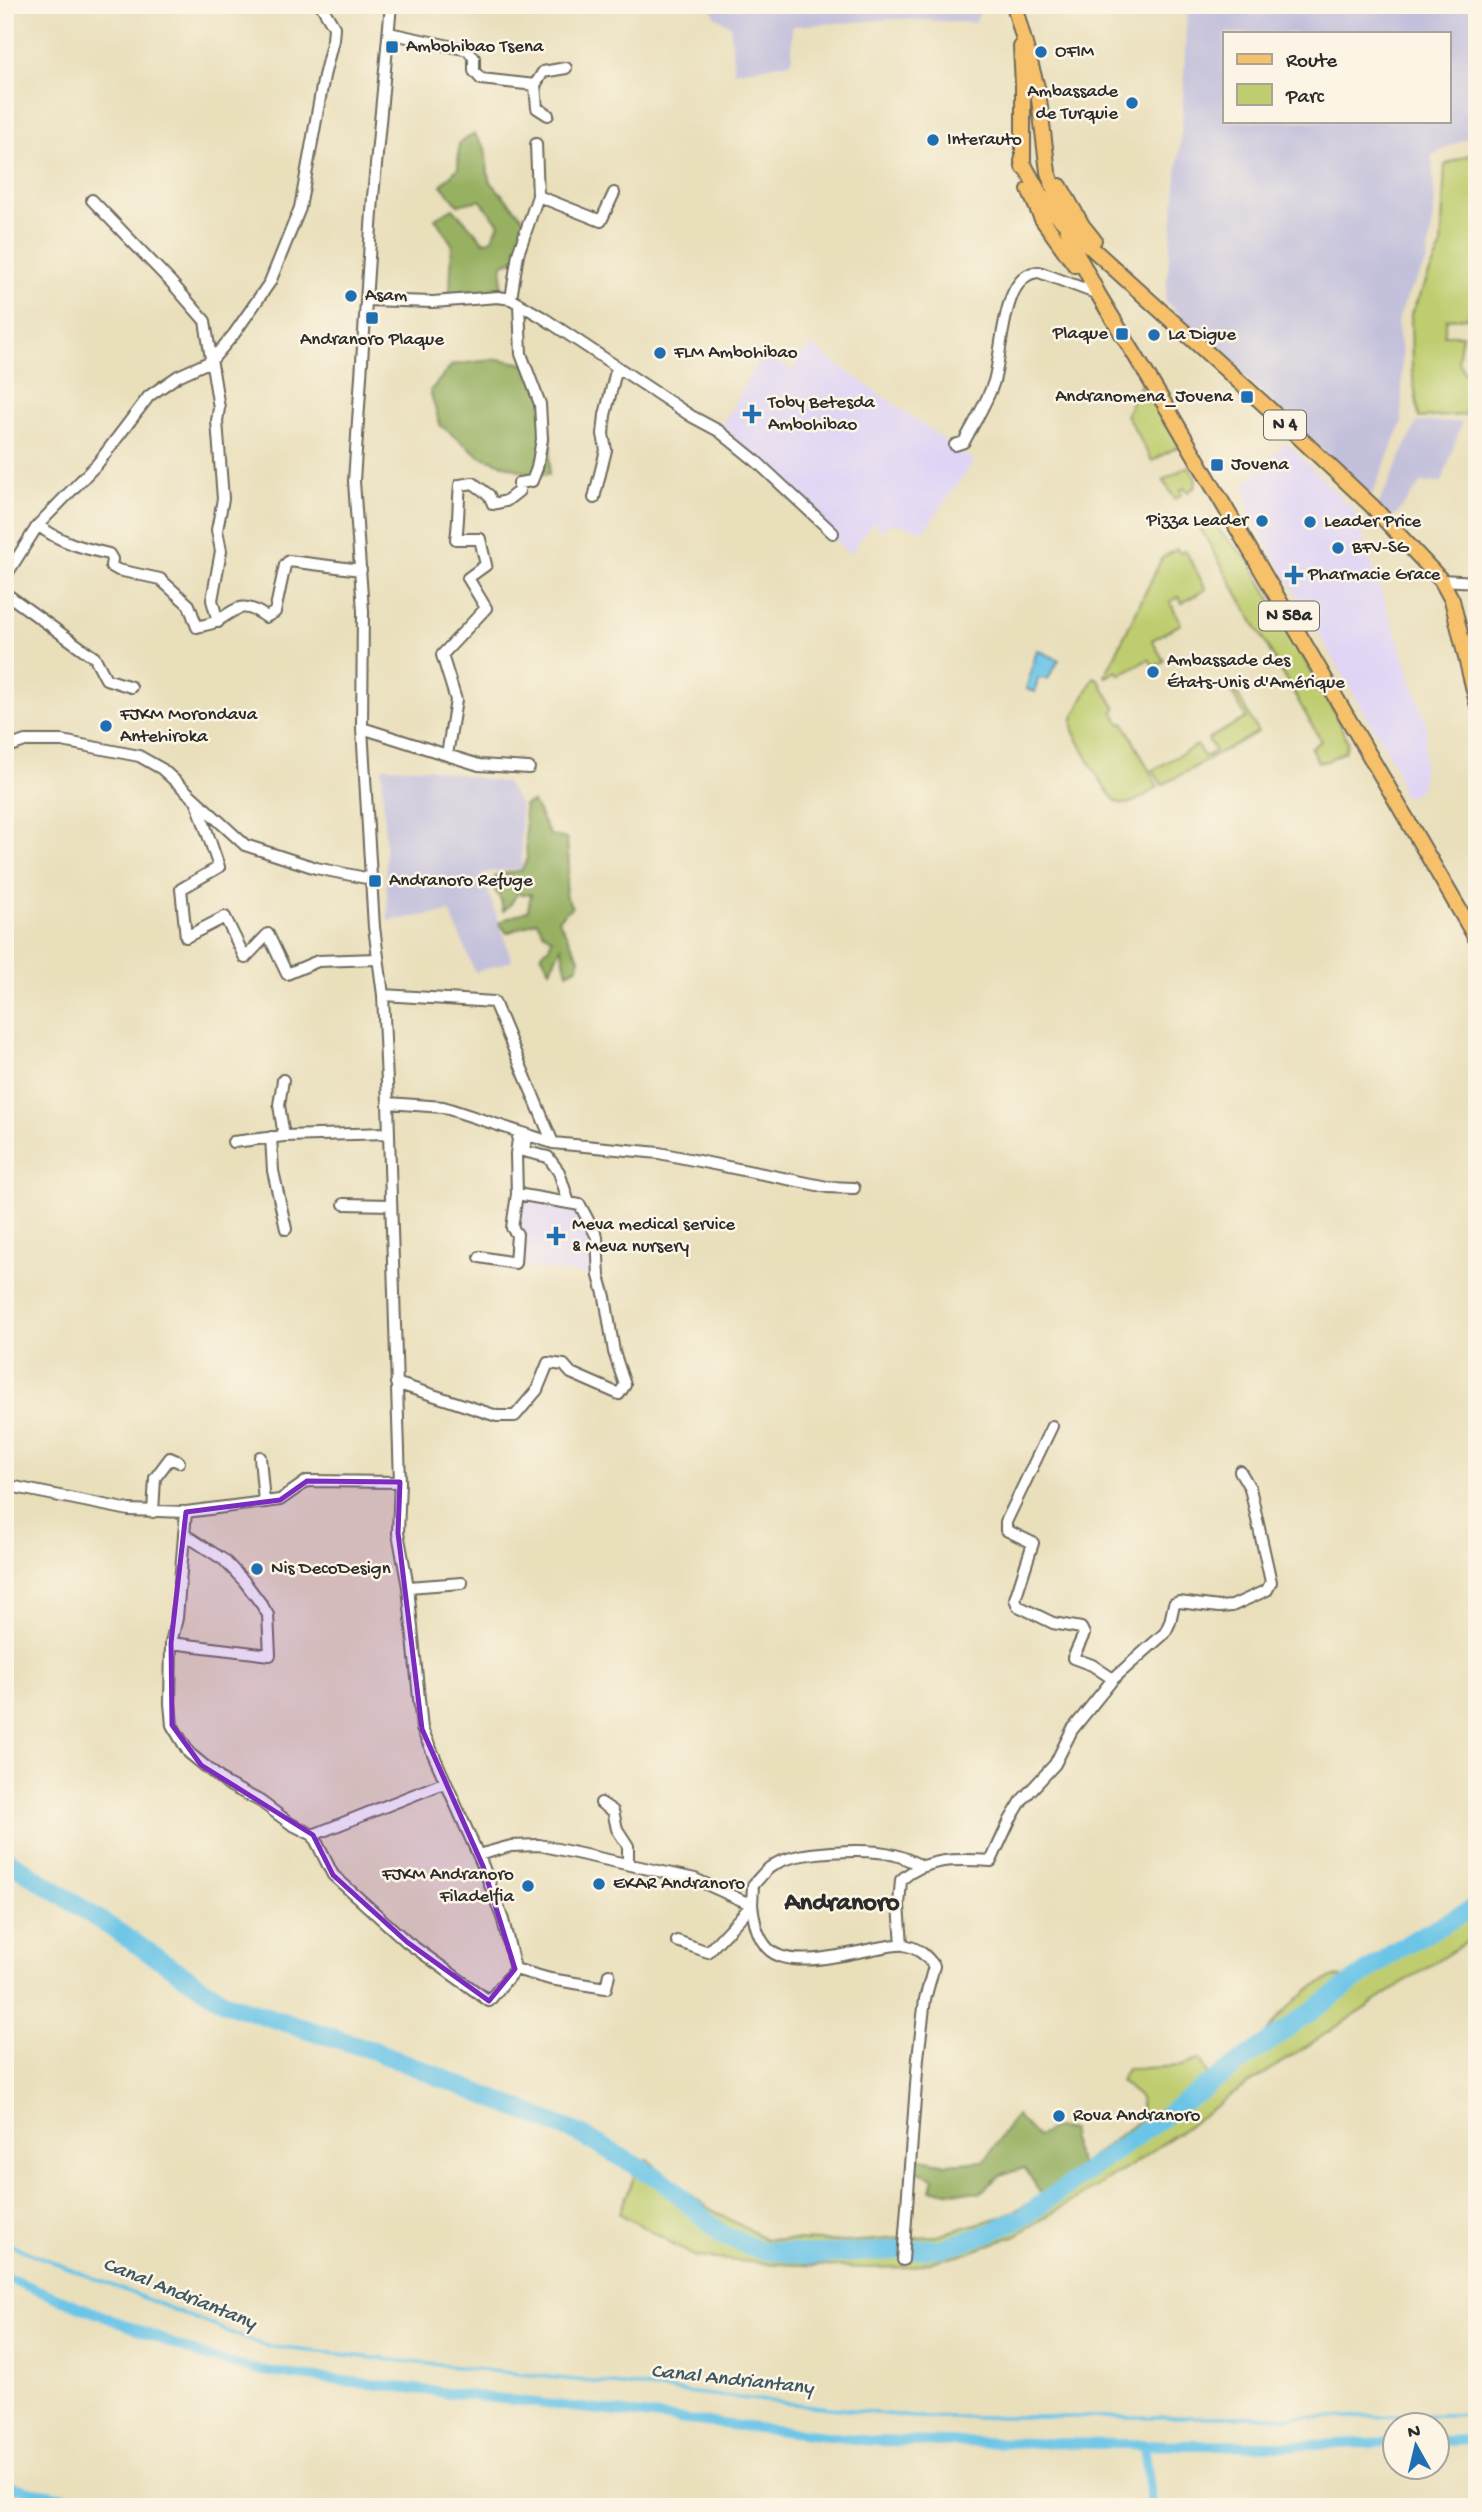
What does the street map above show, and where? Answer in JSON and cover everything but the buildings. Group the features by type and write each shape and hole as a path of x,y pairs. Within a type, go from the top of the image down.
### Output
{"main road":[{"name":"N 4","path":"1015,7 1038,91 1045,149 1061,188 1082,225 1139,290"},
{"name":"N 4","path":"1015,7 1024,85 1023,161 1045,203 1266,406 1371,506 1441,580 1452,600 1477,703"},
{"path":"1045,149 1048,172 1065,224"},
{"name":"N 58a","path":"1023,161 1029,191 1042,219 1098,294"},
{"name":"N 58a","path":"1065,224 1073,246 1098,294 1477,940"}],"street":[{"path":"5,576 38,525 98,463 149,396 178,376 211,361 234,334 270,282 300,208 333,40 334,27 321,5"},
{"path":"391,5 373,197 354,481 363,611 362,728 377,959 383,995 388,1103 400,1482 398,1533 408,1587 422,1729 464,1829 478,1855 503,1920 515,1969"},
{"path":"389,33 468,50 474,58 474,71 481,79 535,85"},
{"path":"548,115 537,108 535,85 543,72 566,68"},
{"path":"447,755 456,700 442,655 486,608 468,578 486,565 480,539 456,539 460,520 460,485 473,483 489,495 493,504 506,501 519,491 519,483 532,481 542,439 540,404 521,354 515,302 518,254 538,197 536,144"},
{"path":"538,197 601,221 614,193"},
{"path":"92,200 205,321 219,408 217,421 223,499 217,530 221,551 212,600 218,622"},
{"path":"955,445 964,442 993,385 1000,363 999,345 1009,305 1024,276 1039,272 1098,294"},
{"path":"368,300 433,302 498,297 515,302 691,416 719,431 756,461 832,533"},
{"path":"594,498 606,450 603,434 605,415 617,367"},
{"path":"38,525 47,533 72,545 109,554 112,559 111,566 118,570 160,579 189,605 197,627 218,622 230,610 246,607 265,617 275,612 285,565 289,561 361,569"},
{"path":"1441,580 1477,582"},
{"path":"5,593 95,657 106,679 131,687"},
{"path":"362,728 479,765 529,768"},
{"path":"5,748 26,741 62,741 139,756 162,769 245,845 316,868 371,879"},
{"path":"197,803 219,867 181,889 186,937 225,917 245,958 268,934 287,974 318,961 377,959"},
{"path":"383,995 494,1002 553,1143"},
{"path":"283,1080 279,1105 284,1136"},
{"path":"388,1103 443,1107 553,1143 659,1153 827,1187 854,1188"},
{"path":"480,1257 515,1262 517,1234 512,1228 517,1194 516,1154 519,1132"},
{"path":"519,1132 526,1142 523,1151 548,1157 559,1172 569,1203"},
{"path":"233,1142 284,1136 388,1133"},
{"path":"271,1137 273,1171 286,1229"},
{"path":"396,1383 437,1394 497,1416 515,1416 537,1391 548,1363 564,1365 571,1373 620,1394 625,1385 614,1352 599,1276 597,1237 580,1205 517,1194"},
{"path":"344,1204 391,1205"},
{"path":"1052,1426 1006,1522 1006,1530 1033,1543 1015,1599 1018,1606 1054,1623 1081,1628 1084,1634 1073,1658 1092,1665 1113,1679"},
{"path":"260,1457 264,1502"},
{"path":"153,1512 155,1478 170,1458 179,1462"},
{"path":"902,1944 899,1905 901,1880 920,1865 961,1859 991,1861 1022,1800 1060,1757 1072,1730 1113,1679 1165,1633 1174,1604 1179,1602 1232,1606 1267,1590 1270,1582 1250,1488 1240,1471"},
{"path":"5,1485 153,1512 186,1512 280,1500 307,1481 400,1482"},
{"path":"186,1512 177,1618 171,1643 172,1725 189,1753 227,1784 260,1801 291,1824 313,1835 333,1875 407,1942 489,2001 515,1969"},
{"path":"171,1643 270,1655 268,1615 262,1605 224,1560 184,1534"},
{"path":"408,1587 462,1583"},
{"path":"313,1835 446,1782"},
{"path":"601,1803 613,1811 617,1829 628,1846 628,1863"},
{"path":"478,1855 511,1846 539,1845 695,1879 752,1905"},
{"path":"903,2260 918,2057 925,1999 934,1966 917,1949 902,1944 815,1959 784,1960 766,1947 755,1927 752,1905 753,1885 772,1866 794,1856 834,1852 894,1854 920,1865"},
{"path":"677,1941 708,1952 752,1905"},
{"path":"515,1969 550,1979 606,1989 609,1974"}],"highlighted area":[{"path":"307,1481 400,1482 398,1533 422,1729 483,1866 515,1969 489,2001 407,1942 333,1875 313,1835 201,1765 172,1725 171,1643 186,1512 280,1500"}],"shaded area":[{"path":"710,5 983,5 975,23 901,19 792,26 792,62 734,72 730,25 715,16"},
{"path":"1187,5 1477,5 1477,133 1432,155 1435,202 1427,262 1407,296 1397,323 1402,352 1402,423 1371,497 1165,301 1182,122"},
{"path":"810,345 974,461 924,531 895,523 882,530 872,523 850,554 719,431 763,352 791,371"},
{"path":"1417,422 1462,422 1442,482 1421,483 1394,518 1377,508"},
{"path":"1286,442 1359,516 1357,520 1427,725 1421,788 1409,796 1402,795 1397,771 1390,756 1252,518 1244,485"},
{"path":"382,767 427,768 506,783 520,805 522,868 482,873 512,961 475,972 450,912 388,921"},
{"name":"Meva medical service & Meva nursery","path":"521,1198 565,1210 575,1209 593,1239 593,1276 519,1266 522,1233 516,1227"}],"green space":[{"path":"474,134 485,148 489,180 527,222 523,257 503,264 501,287 510,298 433,302 450,291 452,244 435,218 453,208 484,242 492,239 499,224 480,200 458,205 441,185 458,168 459,143"},
{"path":"1477,151 1477,293 1468,318 1447,319 1444,335 1462,335 1458,361 1473,387 1464,415 1419,418 1412,370 1411,314 1441,248 1445,165"},
{"path":"498,359 525,364 544,389 551,441 549,475 530,474 480,456 440,425 430,391 452,365"},
{"path":"1143,380 1181,445 1152,461 1126,414"},
{"path":"1189,466 1196,480 1195,487 1188,492 1185,488 1180,490 1181,495 1175,499 1163,480"},
{"path":"1212,519 1222,534 1248,559 1335,714 1348,742 1345,751 1327,761 1318,762 1311,748 1321,741 1199,526"},
{"path":"1177,549 1180,553 1185,550 1206,589 1182,603 1179,597 1170,602 1181,624 1152,640 1164,661 1154,667 1149,659 1119,675 1117,671 1106,677 1162,558"},
{"path":"1094,677 1098,679 1116,709 1113,711 1120,724 1124,723 1158,787 1127,804 1117,801 1110,794 1095,773 1073,731 1073,718"},
{"path":"1229,679 1258,732 1212,757 1210,754 1215,751 1208,739 1246,718 1225,681"},
{"path":"1197,745 1204,757 1208,755 1210,759 1162,785 1153,770"},
{"path":"533,802 550,835 567,839 569,865 565,895 572,907 558,919 579,958 578,967 567,973 561,947 550,970 541,954 549,947 552,938 543,932 537,921 507,933 499,923 528,910 531,894 517,894 503,911 501,900 491,884 496,875 522,870 527,859 524,805"},
{"path":"1477,1902 1477,1935 1229,2097 1129,2167 1016,2235 970,2252 910,2267 866,2268 696,2257 619,2213 641,2161 648,2160 708,2208 766,2239 846,2242 933,2236 1005,2216 1042,2196 1142,2118 1140,2098 1120,2081 1127,2069 1182,2066 1200,2059 1210,2077 1256,2049 1281,2015 1314,1986 1332,1978 1349,1978"},
{"path":"1016,2115 1037,2137 1053,2128 1071,2130 1073,2148 1081,2166 1042,2196 1025,2168 1000,2175 980,2193 931,2190 934,2178 916,2171 916,2158 947,2164 984,2161"}],"water":[{"path":"1037,650 1059,660 1048,679 1038,678 1035,692 1026,689"}],"waterway":[{"path":"5,1858 228,2004 378,2052 580,2134 665,2182 721,2234 760,2250 813,2255 941,2248 987,2234 1025,2216 1403,1946 1477,1906"},
{"name":"Canal Andriantany","path":"5,2243 265,2346 913,2417 1364,2417 1477,2414"},
{"path":"5,2277 206,2357 251,2369 292,2375 871,2441 1278,2446 1380,2442"},
{"path":"1450,2441 1477,2440"},
{"path":"1144,2444 1152,2507"},
{"path":"5,2485 131,2507"}],"place":[{"name":"Ambohibao Tsena","path":"392,47"},
{"name":"OFIM","path":"1041,52"},
{"name":"Ambassade de Turquie","path":"1132,103"},
{"name":"Interauto","path":"933,140"},
{"name":"Asam","path":"351,296"},
{"name":"Andranoro Plaque","path":"372,318"},
{"name":"Plaque","path":"1122,334"},
{"name":"La Digue","path":"1154,335"},
{"name":"FLM Ambohibao","path":"660,353"},
{"name":"Andranomena_Jovena","path":"1247,397"},
{"name":"Toby Betesda Ambohibao","path":"752,414"},
{"name":"Jovena","path":"1217,465"},
{"name":"Pizza Leader","path":"1262,521"},
{"name":"Leader Price","path":"1310,522"},
{"name":"BFV-SG","path":"1338,548"},
{"name":"Pharmacie Grace","path":"1294,575"},
{"name":"Ambassade des États-Unis d'Amérique","path":"1153,672"},
{"name":"FJKM Morondava Antehiroka","path":"106,726"},
{"name":"Andranoro Refuge","path":"375,881"},
{"name":"Meva medical service & Meva nursery","path":"556,1236"},
{"name":"Nis DecoDesign","path":"257,1569"},
{"name":"EKAR Andranoro","path":"599,1884"},
{"name":"FJKM Andranoro Filadelfia","path":"528,1886"},
{"name":"Rova Andranoro","path":"1059,2116"}],"district":[{"name":"Andranoro","path":"842,1904"}]}
